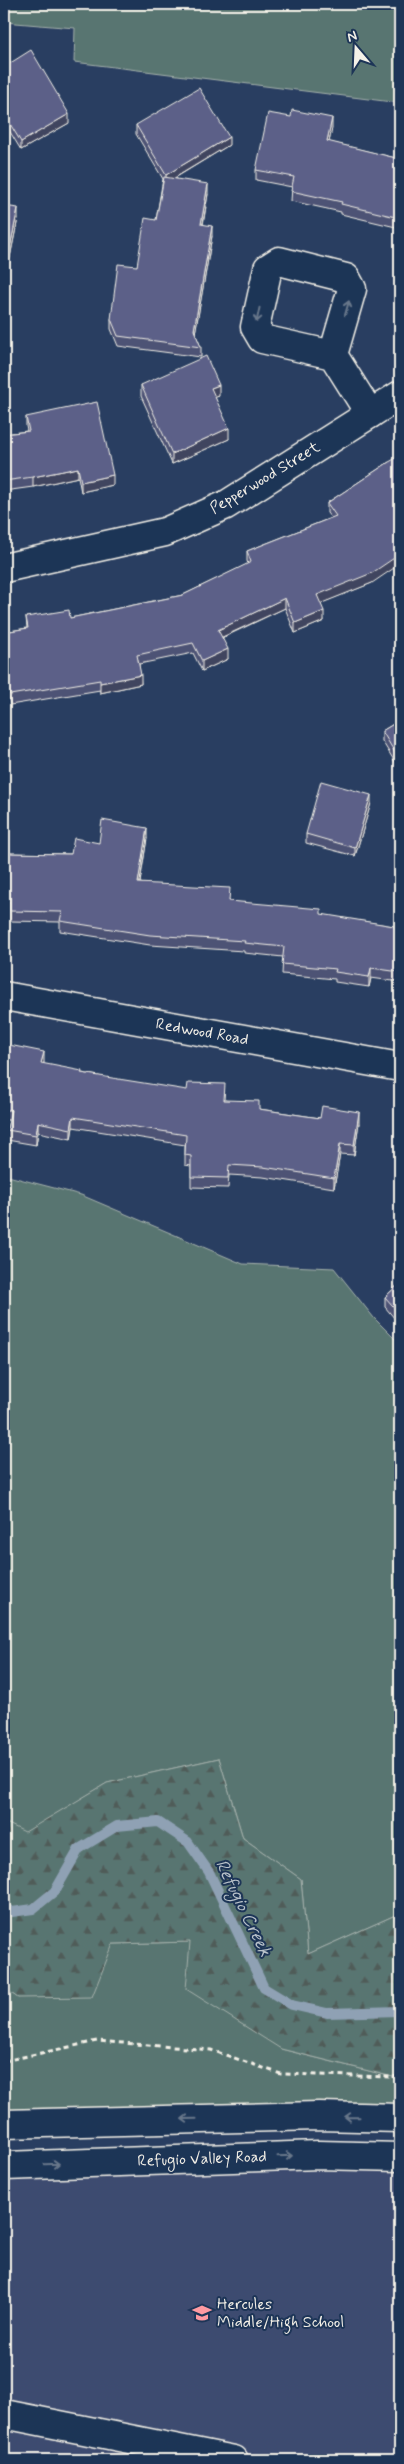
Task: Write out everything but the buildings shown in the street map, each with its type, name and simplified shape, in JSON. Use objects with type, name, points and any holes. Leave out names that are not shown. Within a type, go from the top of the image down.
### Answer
[{"type":"street","points":[[333,355],[370,414]]},
{"type":"street","name":"Pepperwood Street","points":[[4,568],[165,532],[226,505],[400,395]]},
{"type":"street","name":"Redwood Road","points":[[4,996],[400,1067]]},
{"type":"street","points":[[4,2124],[319,2116],[400,2118]]},
{"type":"street","name":"Refugio Valley Road","points":[[4,2166],[319,2155],[400,2157]]},
{"type":"street","points":[[4,2414],[234,2460]]},
{"type":"path","points":[[4,2062],[98,2041],[212,2050],[281,2074],[400,2076]]},
{"type":"shaded area","name":"Hercules Middle/High School","points":[[400,2157],[400,2460],[4,2460],[4,2166]]},
{"type":"green space","points":[[4,4],[400,4],[400,103],[74,62],[75,28],[4,22]]},
{"type":"green space","points":[[4,1175],[81,1195],[243,1264],[334,1268],[374,1318],[400,1344],[400,1913],[308,1954],[301,1879],[243,1838],[219,1758],[107,1783],[25,1833],[4,1822]]},
{"type":"green space","points":[[219,1758],[243,1838],[301,1879],[308,1954],[400,1913],[400,2075],[393,2077],[281,2049],[186,1989],[190,1942],[113,1944],[92,1997],[18,1998],[4,1988],[4,1822],[25,1832],[107,1783]]},
{"type":"green space","points":[[190,1942],[281,2049],[393,2077],[400,2075],[400,2118],[4,2124],[4,1988],[18,1998],[113,1944]]},
{"type":"waterway","name":"Refugio Creek","points":[[4,1907],[12,1912],[33,1909],[55,1891],[79,1849],[117,1826],[158,1822],[188,1842],[209,1872],[264,1988],[292,2005],[327,2013],[400,2011]]},
{"type":"place","name":"Hercules Middle/High School","points":[[202,2313]]}]
